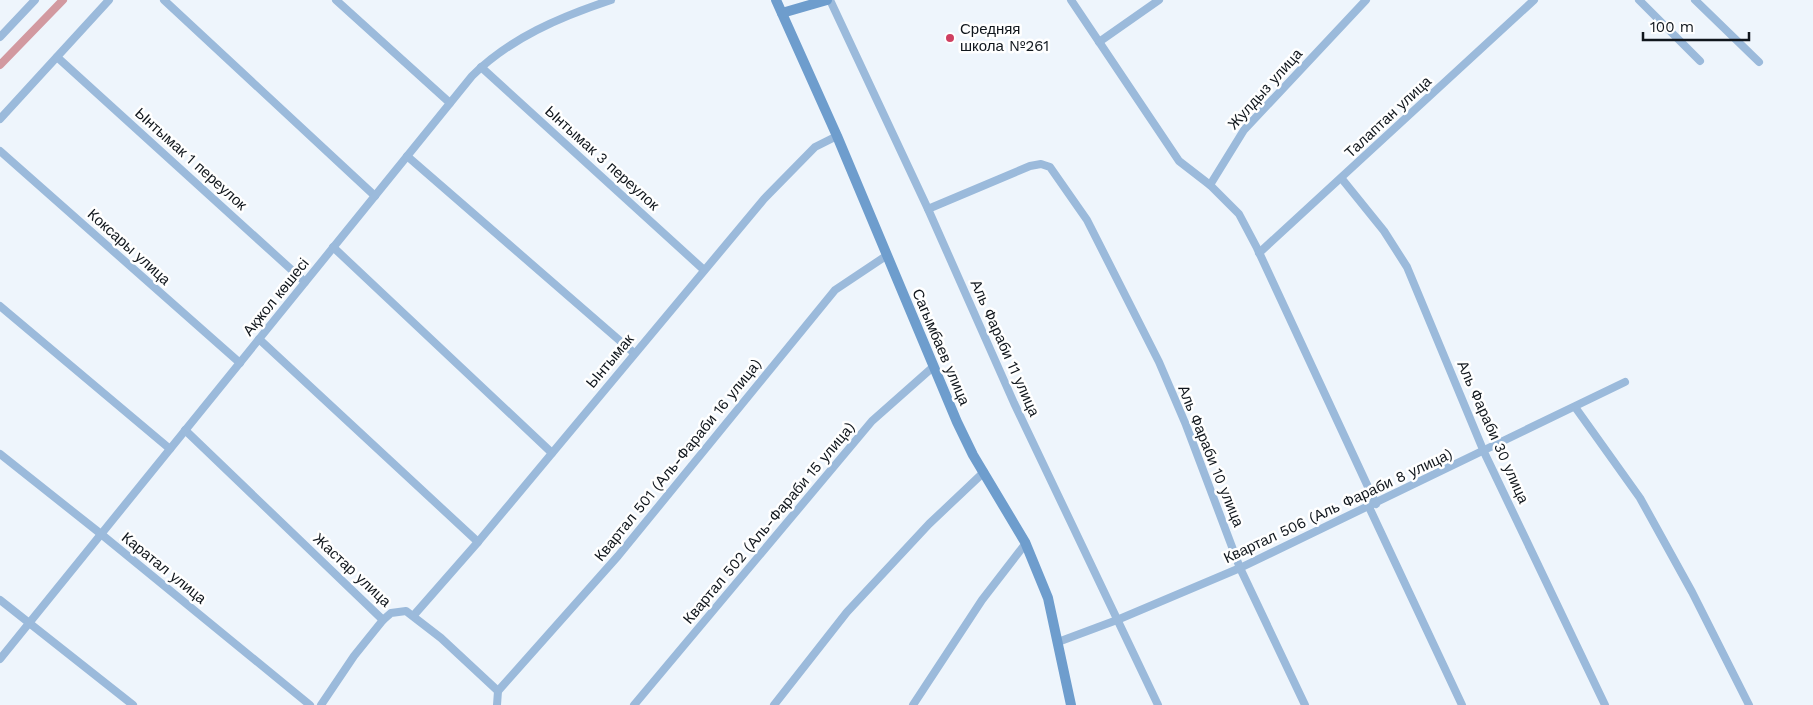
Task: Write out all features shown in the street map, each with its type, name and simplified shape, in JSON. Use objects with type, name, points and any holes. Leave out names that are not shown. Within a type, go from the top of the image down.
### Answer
[{"type":"street","points":[[0,37],[35,0]]},
{"type":"street","points":[[0,119],[109,0]]},
{"type":"street","points":[[164,0],[375,196]]},
{"type":"street","points":[[336,0],[450,103]]},
{"type":"street","name":"Ақжол көшесі","points":[[0,659],[481,67],[520,37],[611,0]]},
{"type":"street","name":"Сагымбаев улица","points":[[776,0],[837,136],[957,422],[1026,543],[1048,598],[1071,705]]},
{"type":"street","points":[[782,13],[828,0]]},
{"type":"street","name":"Аль Фараби 11 улица","points":[[828,0],[928,209],[1014,403],[1158,705]]},
{"type":"street","points":[[1072,0],[1098,42],[1179,161],[1210,185],[1239,214],[1260,253],[1462,705]]},
{"type":"street","points":[[1098,42],[1160,0]]},
{"type":"street","name":"Жулдыз улица","points":[[1210,185],[1244,130],[1366,0]]},
{"type":"street","name":"Талаптан улица","points":[[1260,253],[1534,0]]},
{"type":"street","points":[[1638,0],[1700,60]]},
{"type":"street","points":[[1694,0],[1759,62]]},
{"type":"street","name":"Ынтымак 1 переулок","points":[[57,57],[305,282]]},
{"type":"street","name":"Ынтымак 3 переулок","points":[[481,67],[704,270]]},
{"type":"street","name":"Ынтымак","points":[[414,614],[478,542],[704,270],[798,163],[815,147],[837,136]]},
{"type":"street","name":"Коксары улица","points":[[0,151],[240,363]]},
{"type":"street","points":[[407,156],[634,353]]},
{"type":"street","name":"Аль Фараби 10 улица","points":[[928,209],[1030,166],[1041,164],[1050,166],[1087,220],[1159,362],[1186,425],[1240,568],[1305,705]]},
{"type":"street","name":"Аль Фараби 30 улица","points":[[1342,179],[1384,231],[1407,267],[1484,452],[1605,705]]},
{"type":"street","points":[[334,247],[552,453]]},
{"type":"street","name":"Квартал 501 (Аль-Фараби 16 улица)","points":[[498,691],[618,556],[835,290],[886,256]]},
{"type":"street","points":[[0,306],[170,449]]},
{"type":"street","points":[[259,339],[478,542]]},
{"type":"street","name":"Квартал 502 (Аль-Фараби 15 улица)","points":[[634,705],[872,420],[933,367]]},
{"type":"street","name":"Квартал 506 (Аль Фараби 8 улица)","points":[[1058,642],[1117,620],[1240,568],[1484,452],[1624,382]]},
{"type":"street","points":[[1575,407],[1640,498],[1692,592],[1750,705]]},
{"type":"street","name":"Жастар улица","points":[[186,430],[383,620],[398,611],[414,614]]},
{"type":"street","name":"Каратал улица","points":[[0,454],[310,705]]},
{"type":"street","points":[[774,705],[846,612],[930,524],[984,472]]},
{"type":"street","points":[[913,705],[982,600],[1026,543]]},
{"type":"street","points":[[0,600],[133,705]]},
{"type":"street","points":[[414,614],[498,691],[497,705]]},
{"type":"street","points":[[321,705],[354,656],[383,620]]},
{"type":"waterway","points":[[0,65],[63,0]]},
{"type":"place","name":"Средняя школа №261","points":[[950,38]]}]
